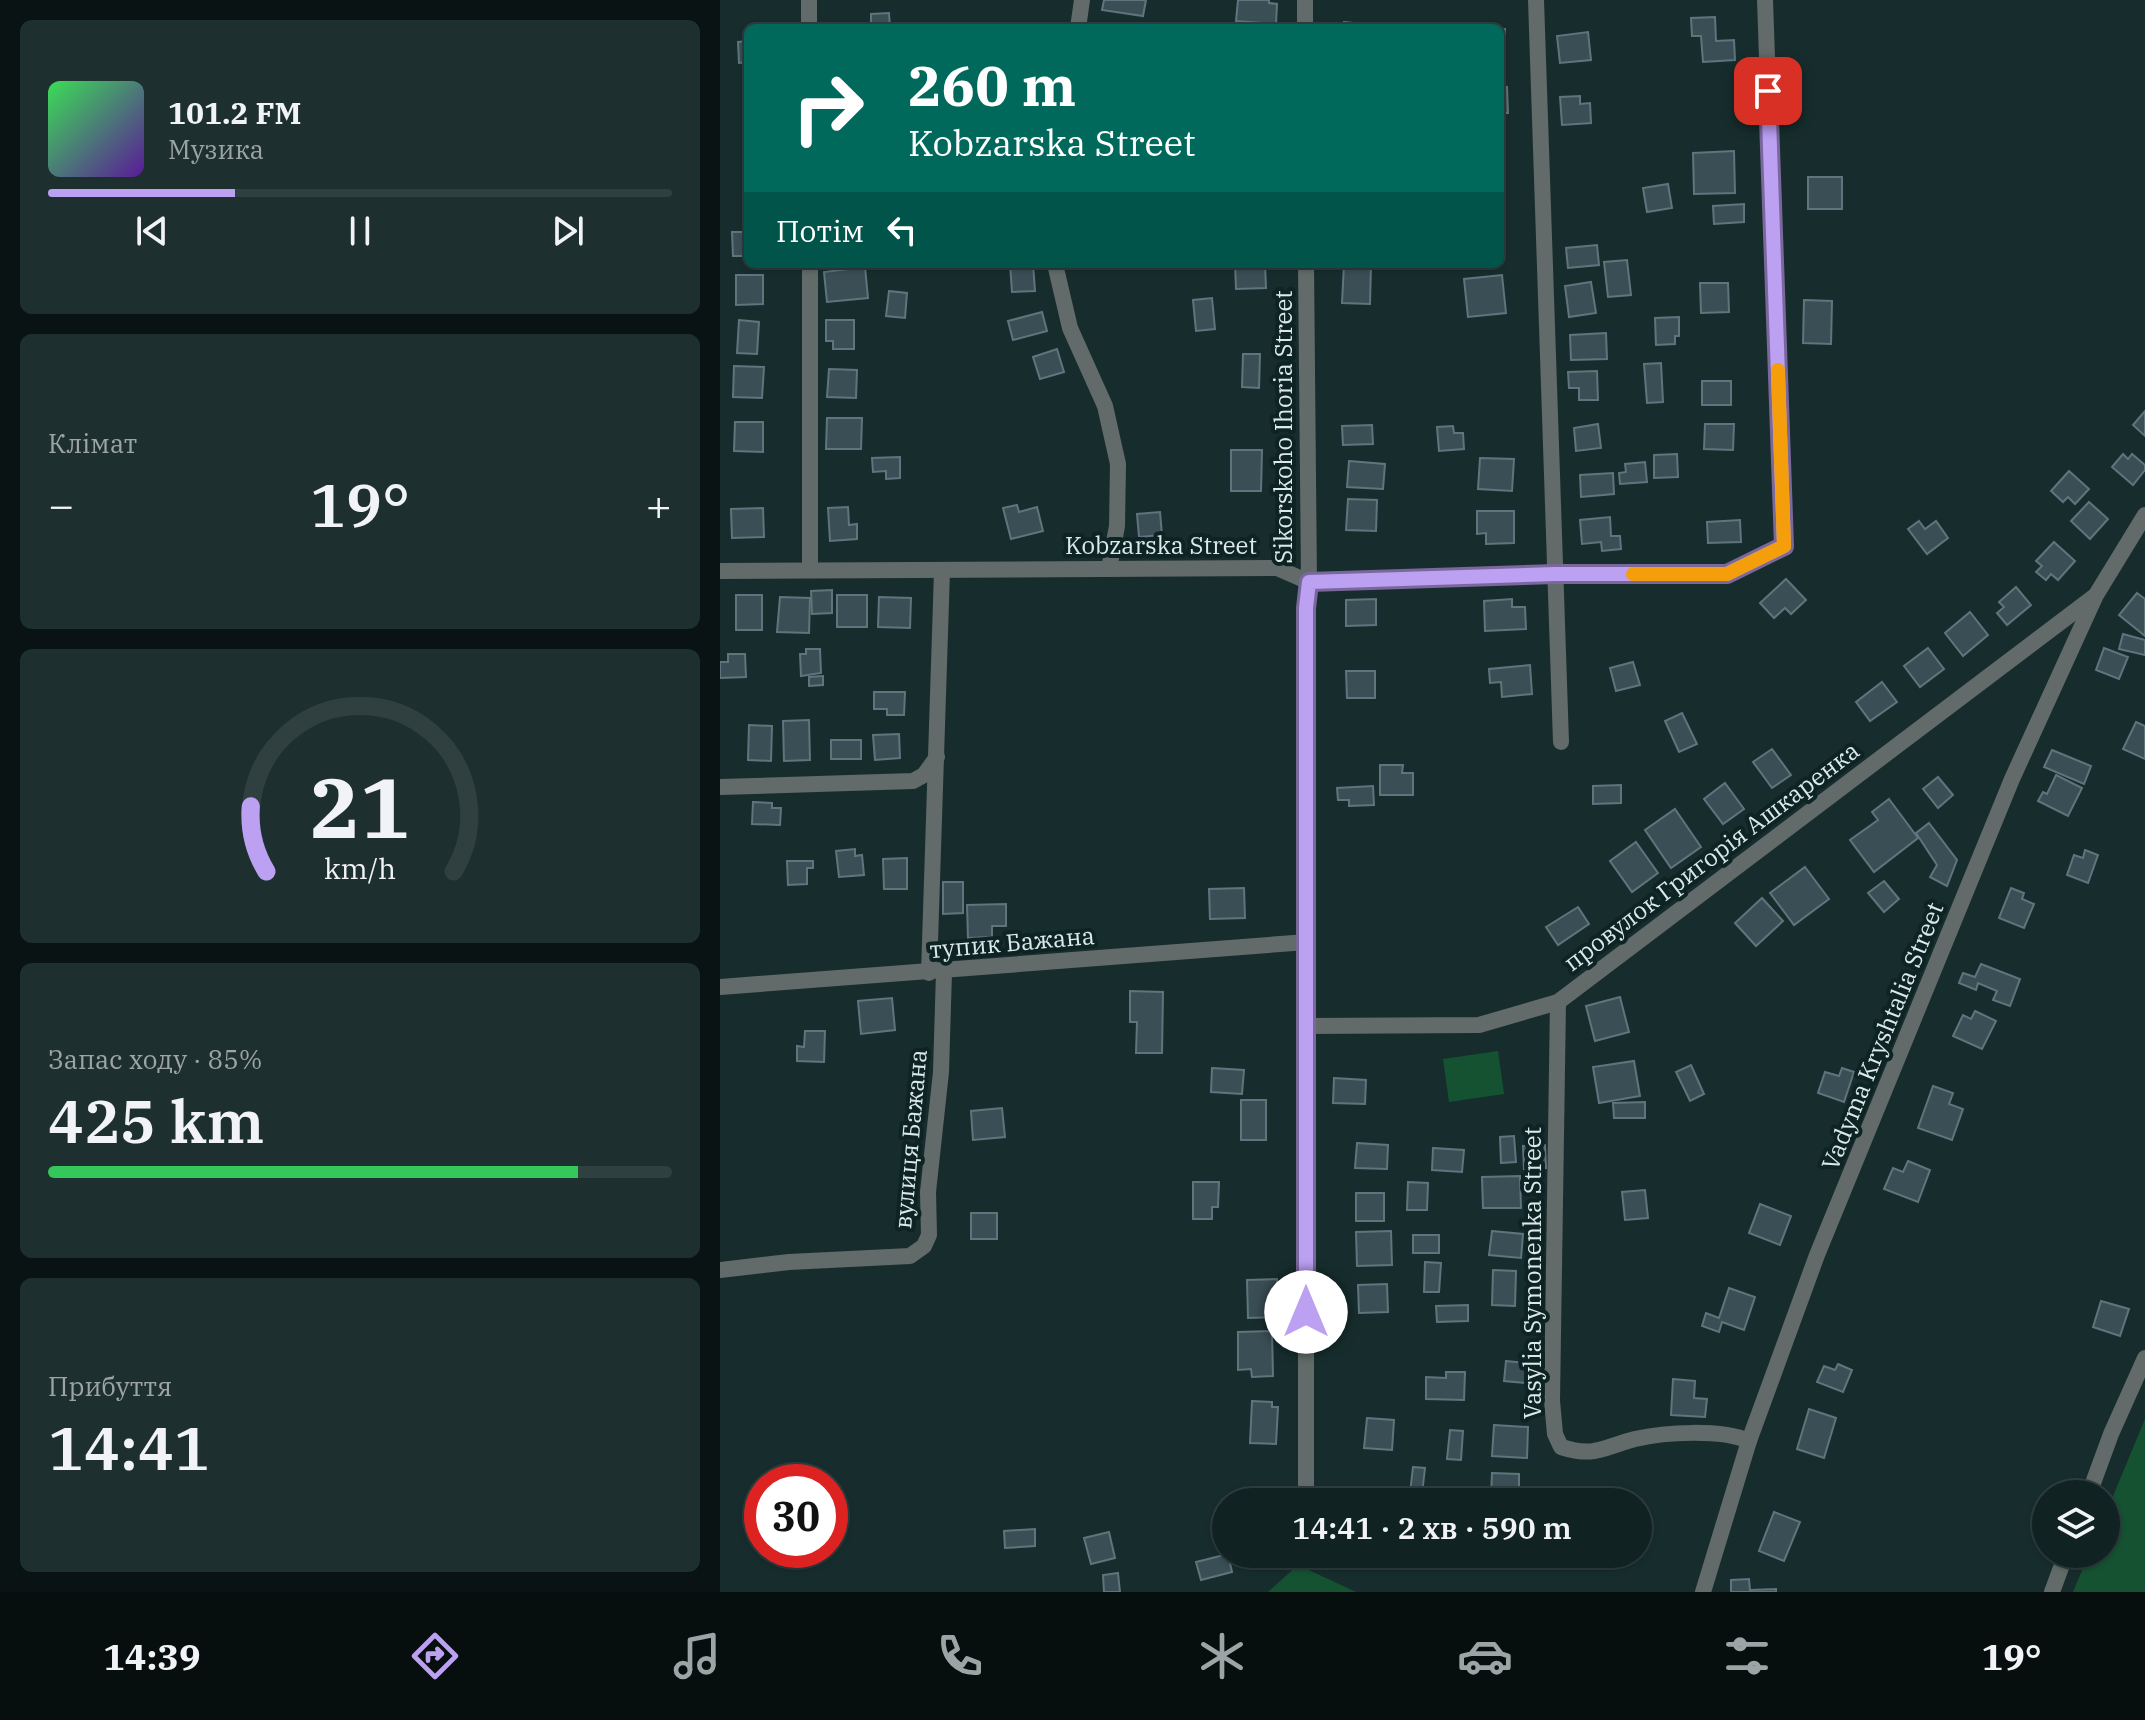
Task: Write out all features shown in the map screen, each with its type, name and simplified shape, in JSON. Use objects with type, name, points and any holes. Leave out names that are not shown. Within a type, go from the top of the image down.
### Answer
[{"type":"street","points":[[809,0],[809,24]]},
{"type":"street","points":[[1079,24],[1082,0]]},
{"type":"street","points":[[1305,0],[1305,24]]},
{"type":"street","points":[[1536,0],[1561,742]]},
{"type":"street","name":"Kobzarska Street","points":[[720,571],[1277,568],[1309,582],[1555,574],[1727,574],[1784,546],[1765,0]]},
{"type":"street","points":[[810,268],[810,570]]},
{"type":"street","points":[[1056,268],[1070,328],[1105,406],[1118,464],[1117,526],[1109,569]]},
{"type":"street","name":"Sikorskoho Ihoria Street","points":[[1306,268],[1309,582],[1306,608],[1306,1488]]},
{"type":"street","name":"Vadyma Kryshtalia Street","points":[[1703,1592],[1749,1441],[1817,1255],[2006,793],[2096,595],[2145,515]]},
{"type":"street","name":"вулиця Бажана","points":[[720,1270],[789,1262],[910,1256],[924,1246],[929,1235],[928,1192],[941,1072],[936,972],[942,571]]},
{"type":"street","name":"провулок Григорія Ашкаренка","points":[[1307,1026],[1479,1025],[1558,1002],[2096,595]]},
{"type":"street","points":[[720,787],[913,781],[924,775],[937,757]]},
{"type":"street","name":"тупик Бажана","points":[[720,987],[1307,942]]},
{"type":"street","name":"Vasylia Symonenka Street","points":[[1558,1002],[1552,1401],[1555,1434],[1561,1447],[1579,1453],[1599,1452],[1656,1435],[1736,1435],[1749,1441]]},
{"type":"street","points":[[2094,1480],[2145,1358]]},
{"type":"street","points":[[2052,1592],[2061,1568]]},
{"type":"green space","points":[[1498,1051],[1504,1094],[1449,1102],[1443,1059]]},
{"type":"green space","points":[[2145,1419],[2145,1592],[2073,1592],[2083,1568],[2120,1568],[2120,1480]]},
{"type":"green space","points":[[1295,1568],[1304,1568],[1356,1592],[1268,1592]]},
{"type":"building","points":[[1104,0],[1146,0],[1143,16],[1102,10]]},
{"type":"building","points":[[1238,0],[1269,0],[1269,3],[1277,4],[1276,24],[1236,21]]},
{"type":"building","points":[[889,13],[890,24],[871,24],[871,14]]},
{"type":"building","points":[[1715,17],[1716,41],[1734,40],[1735,60],[1703,62],[1701,36],[1692,36],[1691,18]]},
{"type":"building","points":[[1588,32],[1591,60],[1560,63],[1557,36]]},
{"type":"building","points":[[744,41],[744,62],[739,63],[738,42]]},
{"type":"building","points":[[1504,87],[1507,87],[1508,113],[1504,113]]},
{"type":"building","points":[[1580,96],[1580,104],[1590,103],[1591,123],[1562,125],[1560,97]]},
{"type":"building","points":[[1734,151],[1735,193],[1694,194],[1693,153]]},
{"type":"building","points":[[1808,177],[1842,177],[1842,209],[1808,209]]},
{"type":"building","points":[[1668,184],[1672,208],[1647,212],[1643,188]]},
{"type":"building","points":[[1744,204],[1744,222],[1714,224],[1713,206]]},
{"type":"building","points":[[732,232],[744,232],[744,256],[733,256]]},
{"type":"building","points":[[1597,245],[1599,265],[1568,268],[1566,248]]},
{"type":"building","points":[[1627,260],[1631,295],[1608,297],[1604,262]]},
{"type":"building","points":[[865,268],[868,298],[827,302],[824,272]]},
{"type":"building","points":[[1010,268],[1033,268],[1035,291],[1012,292]]},
{"type":"building","points":[[1235,268],[1265,268],[1266,288],[1236,289]]},
{"type":"building","points":[[1344,268],[1371,268],[1370,304],[1342,303]]},
{"type":"building","points":[[736,275],[763,275],[763,304],[736,305]]},
{"type":"building","points":[[1502,275],[1506,313],[1468,317],[1464,279]]},
{"type":"building","points":[[1591,282],[1596,313],[1569,317],[1565,286]]},
{"type":"building","points":[[1700,283],[1728,283],[1729,312],[1701,313]]},
{"type":"building","points":[[889,291],[907,293],[905,318],[886,316]]},
{"type":"building","points":[[1212,298],[1215,329],[1196,331],[1193,300]]},
{"type":"building","points":[[1804,300],[1832,301],[1831,344],[1803,343]]},
{"type":"building","points":[[1042,312],[1047,331],[1013,340],[1008,321]]},
{"type":"building","points":[[1679,317],[1679,336],[1675,336],[1675,344],[1656,345],[1655,318]]},
{"type":"building","points":[[739,320],[759,322],[757,354],[737,353]]},
{"type":"building","points":[[826,320],[854,320],[854,349],[833,349],[833,341],[826,341]]},
{"type":"building","points":[[1606,333],[1607,359],[1571,360],[1570,335]]},
{"type":"building","points":[[1057,349],[1064,372],[1040,379],[1033,357]]},
{"type":"building","points":[[1243,354],[1260,354],[1259,388],[1242,387]]},
{"type":"building","points":[[1661,363],[1663,402],[1647,403],[1644,364]]},
{"type":"building","points":[[734,366],[764,367],[762,398],[733,397]]},
{"type":"building","points":[[829,369],[857,370],[856,398],[827,397]]},
{"type":"building","points":[[1597,371],[1598,400],[1579,400],[1579,388],[1569,388],[1568,372]]},
{"type":"building","points":[[1702,381],[1731,381],[1731,405],[1702,405]]},
{"type":"building","points":[[2145,411],[2145,436],[2133,425]]},
{"type":"building","points":[[827,418],[862,418],[861,449],[826,449]]},
{"type":"building","points":[[735,422],[763,422],[763,452],[734,451]]},
{"type":"building","points":[[1598,424],[1601,448],[1576,451],[1574,428]]},
{"type":"building","points":[[1705,424],[1734,424],[1733,450],[1704,449]]},
{"type":"building","points":[[1372,425],[1373,444],[1343,445],[1342,426]]},
{"type":"building","points":[[1453,426],[1454,433],[1463,433],[1464,449],[1439,451],[1437,427]]},
{"type":"building","points":[[1231,450],[1262,450],[1261,491],[1231,491]]},
{"type":"building","points":[[1677,454],[1678,477],[1654,478],[1654,455]]},
{"type":"building","points":[[2123,454],[2128,459],[2132,454],[2145,465],[2145,470],[2133,485],[2112,467]]},
{"type":"building","points":[[900,457],[900,478],[886,479],[886,471],[873,472],[872,458]]},
{"type":"building","points":[[1480,458],[1514,459],[1512,491],[1478,489]]},
{"type":"building","points":[[1349,461],[1385,464],[1383,489],[1347,487]]},
{"type":"building","points":[[1645,462],[1647,482],[1620,484],[1619,473],[1626,472],[1625,464]]},
{"type":"building","points":[[2069,471],[2089,489],[2075,504],[2068,497],[2063,502],[2051,491]]},
{"type":"building","points":[[1613,473],[1614,494],[1581,497],[1580,475]]},
{"type":"building","points":[[1348,499],[1377,500],[1376,531],[1346,530]]},
{"type":"building","points":[[2089,502],[2108,519],[2090,539],[2071,521]]},
{"type":"building","points":[[1017,505],[1019,512],[1037,507],[1043,531],[1011,539],[1003,508]]},
{"type":"building","points":[[848,507],[849,525],[857,524],[857,539],[830,541],[828,508]]},
{"type":"building","points":[[763,508],[764,537],[732,538],[731,509]]},
{"type":"building","points":[[1477,511],[1514,511],[1514,543],[1486,544],[1486,533],[1477,534]]},
{"type":"building","points":[[1160,512],[1162,535],[1139,537],[1137,514]]},
{"type":"building","points":[[1610,517],[1611,536],[1620,536],[1621,549],[1602,551],[1601,542],[1582,544],[1580,520]]},
{"type":"building","points":[[1740,520],[1741,542],[1708,543],[1707,522]]},
{"type":"building","points":[[1919,521],[1925,529],[1936,521],[1948,538],[1927,554],[1908,529]]},
{"type":"building","points":[[2054,542],[2075,561],[2058,580],[2051,574],[2046,580],[2036,572],[2042,566],[2036,561]]},
{"type":"building","points":[[1786,579],[1806,600],[1791,614],[1785,608],[1774,618],[1760,603]]},
{"type":"building","points":[[2016,587],[2031,605],[2007,625],[1997,613],[2004,607],[1999,602]]},
{"type":"building","points":[[832,590],[832,613],[812,614],[811,591]]},
{"type":"building","points":[[2137,593],[2145,599],[2145,636],[2119,615]]},
{"type":"building","points":[[736,595],[762,595],[762,630],[736,630]]},
{"type":"building","points":[[837,595],[867,595],[867,627],[837,627]]},
{"type":"building","points":[[780,597],[810,598],[809,633],[777,632]]},
{"type":"building","points":[[879,597],[911,598],[910,628],[878,627]]},
{"type":"building","points":[[1376,599],[1376,625],[1346,626],[1346,600]]},
{"type":"building","points":[[1512,599],[1512,607],[1525,607],[1526,629],[1485,631],[1484,601]]},
{"type":"building","points":[[1970,612],[1988,635],[1963,656],[1945,633]]},
{"type":"building","points":[[2123,634],[2145,640],[2145,655],[2119,649]]},
{"type":"building","points":[[1928,648],[1944,669],[1920,687],[1904,666]]},
{"type":"building","points":[[2104,648],[2128,657],[2119,679],[2096,670]]},
{"type":"building","points":[[806,649],[820,649],[821,673],[801,676],[800,654],[806,654]]},
{"type":"building","points":[[728,654],[745,654],[746,677],[720,678],[720,662],[728,662]]},
{"type":"building","points":[[1633,662],[1640,685],[1616,691],[1610,668]]},
{"type":"building","points":[[1530,665],[1532,694],[1502,697],[1501,682],[1490,683],[1489,669]]},
{"type":"building","points":[[1346,671],[1375,671],[1375,698],[1347,698]]},
{"type":"building","points":[[823,676],[823,685],[809,686],[809,677]]},
{"type":"building","points":[[1882,682],[1897,702],[1870,721],[1856,702]]},
{"type":"building","points":[[874,692],[905,692],[904,715],[887,715],[887,709],[874,709]]},
{"type":"building","points":[[1682,713],[1697,744],[1679,752],[1665,721]]},
{"type":"building","points":[[809,720],[810,760],[784,761],[783,721]]},
{"type":"building","points":[[2136,722],[2145,726],[2145,759],[2123,749]]},
{"type":"building","points":[[749,725],[772,726],[771,761],[748,760]]},
{"type":"building","points":[[899,734],[900,758],[875,760],[873,735]]},
{"type":"building","points":[[831,740],[861,740],[861,759],[831,759]]},
{"type":"building","points":[[1772,749],[1791,775],[1772,788],[1753,762]]},
{"type":"building","points":[[2052,750],[2091,766],[2084,784],[2044,767]]},
{"type":"building","points":[[1380,765],[1403,765],[1402,773],[1413,773],[1413,795],[1380,795]]},
{"type":"building","points":[[2056,775],[2082,788],[2068,816],[2038,801],[2043,792],[2047,794]]},
{"type":"building","points":[[1938,777],[1953,795],[1938,808],[1923,789]]},
{"type":"building","points":[[1725,783],[1744,809],[1723,824],[1704,799]]},
{"type":"building","points":[[1621,785],[1621,803],[1593,804],[1593,786]]},
{"type":"building","points":[[1373,786],[1374,805],[1349,806],[1349,800],[1338,800],[1337,788]]},
{"type":"building","points":[[1889,799],[1918,838],[1874,872],[1850,840],[1878,820],[1872,812]]},
{"type":"building","points":[[753,802],[772,803],[772,808],[781,808],[780,825],[752,824]]},
{"type":"building","points":[[1675,809],[1701,847],[1671,868],[1645,830]]},
{"type":"building","points":[[1929,823],[1957,860],[1947,886],[1930,877],[1937,865],[1916,833]]},
{"type":"building","points":[[1636,842],[1658,873],[1632,892],[1610,861]]},
{"type":"building","points":[[855,849],[855,856],[862,855],[864,875],[839,877],[836,851]]},
{"type":"building","points":[[2085,850],[2098,855],[2088,883],[2067,875],[2074,855],[2083,858]]},
{"type":"building","points":[[907,858],[907,889],[884,889],[883,859]]},
{"type":"building","points":[[787,861],[813,861],[813,868],[807,868],[807,884],[788,885]]},
{"type":"building","points":[[1805,867],[1829,899],[1794,925],[1770,893]]},
{"type":"building","points":[[1884,881],[1899,899],[1884,912],[1868,893]]},
{"type":"building","points":[[943,882],[963,882],[963,913],[943,914]]},
{"type":"building","points":[[1244,888],[1245,918],[1210,919],[1209,889]]},
{"type":"building","points":[[2011,888],[2024,893],[2022,899],[2034,904],[2024,928],[1999,918]]},
{"type":"building","points":[[1762,898],[1783,921],[1756,946],[1735,923]]},
{"type":"building","points":[[1006,904],[1006,926],[992,926],[992,937],[968,938],[967,905]]},
{"type":"building","points":[[1578,907],[1589,924],[1558,945],[1546,927]]},
{"type":"building","points":[[1981,964],[2020,979],[2010,1006],[1993,1000],[1997,991],[1978,983],[1976,990],[1959,983],[1963,973],[1975,977]]},
{"type":"building","points":[[1130,991],[1163,992],[1162,1053],[1136,1053],[1137,1022],[1130,1022]]},
{"type":"building","points":[[1620,997],[1629,1032],[1595,1041],[1586,1006]]},
{"type":"building","points":[[892,998],[895,1030],[861,1034],[858,1001]]},
{"type":"building","points":[[1975,1011],[1996,1021],[1982,1049],[1953,1036],[1963,1015],[1971,1019]]},
{"type":"building","points":[[805,1031],[825,1031],[824,1062],[797,1061],[797,1046],[804,1047]]},
{"type":"building","points":[[1634,1061],[1640,1096],[1599,1103],[1593,1067]]},
{"type":"building","points":[[1691,1065],[1704,1094],[1690,1101],[1676,1072]]},
{"type":"building","points":[[1212,1068],[1244,1070],[1242,1094],[1211,1092]]},
{"type":"building","points":[[1842,1068],[1854,1072],[1844,1102],[1818,1093],[1825,1072],[1839,1076]]},
{"type":"building","points":[[1334,1078],[1366,1080],[1365,1104],[1333,1103]]},
{"type":"building","points":[[1933,1086],[1953,1093],[1949,1104],[1963,1109],[1952,1140],[1918,1128]]},
{"type":"building","points":[[1241,1100],[1266,1100],[1266,1140],[1241,1140]]},
{"type":"building","points":[[1645,1102],[1645,1118],[1614,1118],[1613,1103]]},
{"type":"building","points":[[1002,1108],[1005,1137],[973,1140],[971,1111]]},
{"type":"building","points":[[1514,1136],[1516,1162],[1501,1163],[1500,1137]]},
{"type":"building","points":[[1357,1143],[1388,1145],[1387,1169],[1355,1168]]},
{"type":"building","points":[[1545,1145],[1546,1168],[1524,1169],[1523,1146]]},
{"type":"building","points":[[1433,1148],[1464,1150],[1462,1172],[1432,1170]]},
{"type":"building","points":[[1908,1161],[1930,1170],[1918,1202],[1884,1189],[1893,1168],[1903,1172]]},
{"type":"building","points":[[1520,1176],[1521,1208],[1483,1208],[1482,1177]]},
{"type":"building","points":[[1193,1182],[1219,1182],[1218,1207],[1212,1207],[1212,1219],[1193,1219]]},
{"type":"building","points":[[1408,1182],[1428,1183],[1427,1210],[1407,1210]]},
{"type":"building","points":[[1645,1190],[1648,1218],[1625,1220],[1622,1192]]},
{"type":"building","points":[[1356,1193],[1384,1193],[1384,1221],[1356,1221]]},
{"type":"building","points":[[1760,1204],[1791,1216],[1780,1245],[1749,1233]]},
{"type":"building","points":[[971,1213],[997,1213],[997,1239],[971,1239]]},
{"type":"building","points":[[1391,1231],[1392,1265],[1357,1266],[1356,1232]]},
{"type":"building","points":[[1492,1231],[1523,1234],[1521,1258],[1489,1255]]},
{"type":"building","points":[[1413,1235],[1439,1235],[1439,1253],[1413,1253]]},
{"type":"building","points":[[1425,1262],[1441,1263],[1439,1292],[1424,1292]]},
{"type":"building","points":[[1493,1270],[1516,1271],[1515,1306],[1492,1305]]},
{"type":"building","points":[[1277,1279],[1278,1317],[1248,1318],[1247,1280]]},
{"type":"building","points":[[1387,1284],[1388,1312],[1359,1313],[1358,1285]]},
{"type":"building","points":[[1729,1288],[1755,1297],[1744,1330],[1722,1322],[1719,1332],[1702,1326],[1706,1313],[1719,1318]]},
{"type":"building","points":[[2101,1301],[2129,1309],[2120,1336],[2093,1327]]},
{"type":"building","points":[[1468,1305],[1468,1321],[1437,1322],[1436,1306]]},
{"type":"building","points":[[1272,1331],[1273,1376],[1252,1377],[1251,1369],[1238,1370],[1238,1332]]},
{"type":"building","points":[[1506,1361],[1527,1363],[1525,1383],[1504,1381]]},
{"type":"building","points":[[1838,1364],[1852,1370],[1843,1392],[1817,1382],[1824,1366],[1835,1370]]},
{"type":"building","points":[[1446,1372],[1465,1372],[1464,1400],[1426,1399],[1426,1377],[1446,1378]]},
{"type":"building","points":[[1673,1379],[1695,1381],[1694,1398],[1707,1399],[1705,1417],[1671,1415]]},
{"type":"building","points":[[1252,1401],[1272,1402],[1272,1407],[1278,1407],[1276,1444],[1250,1443]]},
{"type":"building","points":[[1809,1409],[1836,1418],[1824,1458],[1797,1449]]},
{"type":"building","points":[[1367,1418],[1394,1420],[1392,1450],[1364,1448]]},
{"type":"building","points":[[1494,1425],[1528,1427],[1527,1458],[1492,1456]]},
{"type":"building","points":[[1450,1430],[1463,1431],[1461,1460],[1447,1459]]},
{"type":"building","points":[[1413,1467],[1425,1468],[1423,1488],[1411,1488]]},
{"type":"building","points":[[1492,1473],[1519,1474],[1519,1488],[1491,1488]]},
{"type":"building","points":[[1774,1512],[1800,1522],[1784,1561],[1759,1551]]},
{"type":"building","points":[[1035,1529],[1035,1546],[1005,1548],[1004,1531]]},
{"type":"building","points":[[1109,1532],[1115,1558],[1091,1564],[1084,1538]]},
{"type":"building","points":[[1212,1558],[1212,1568],[1231,1568],[1232,1572],[1201,1580],[1196,1562]]},
{"type":"building","points":[[1118,1573],[1120,1592],[1104,1592],[1103,1575]]},
{"type":"building","points":[[1749,1579],[1750,1590],[1776,1589],[1776,1592],[1731,1592],[1731,1580]]},
{"type":"slow traffic","points":[[1633,574],[1727,574],[1784,546],[1778,370]]},
{"type":"route","points":[[1306,1312],[1306,608],[1309,582],[1555,574],[1727,574],[1784,546],[1768,91]]}]
